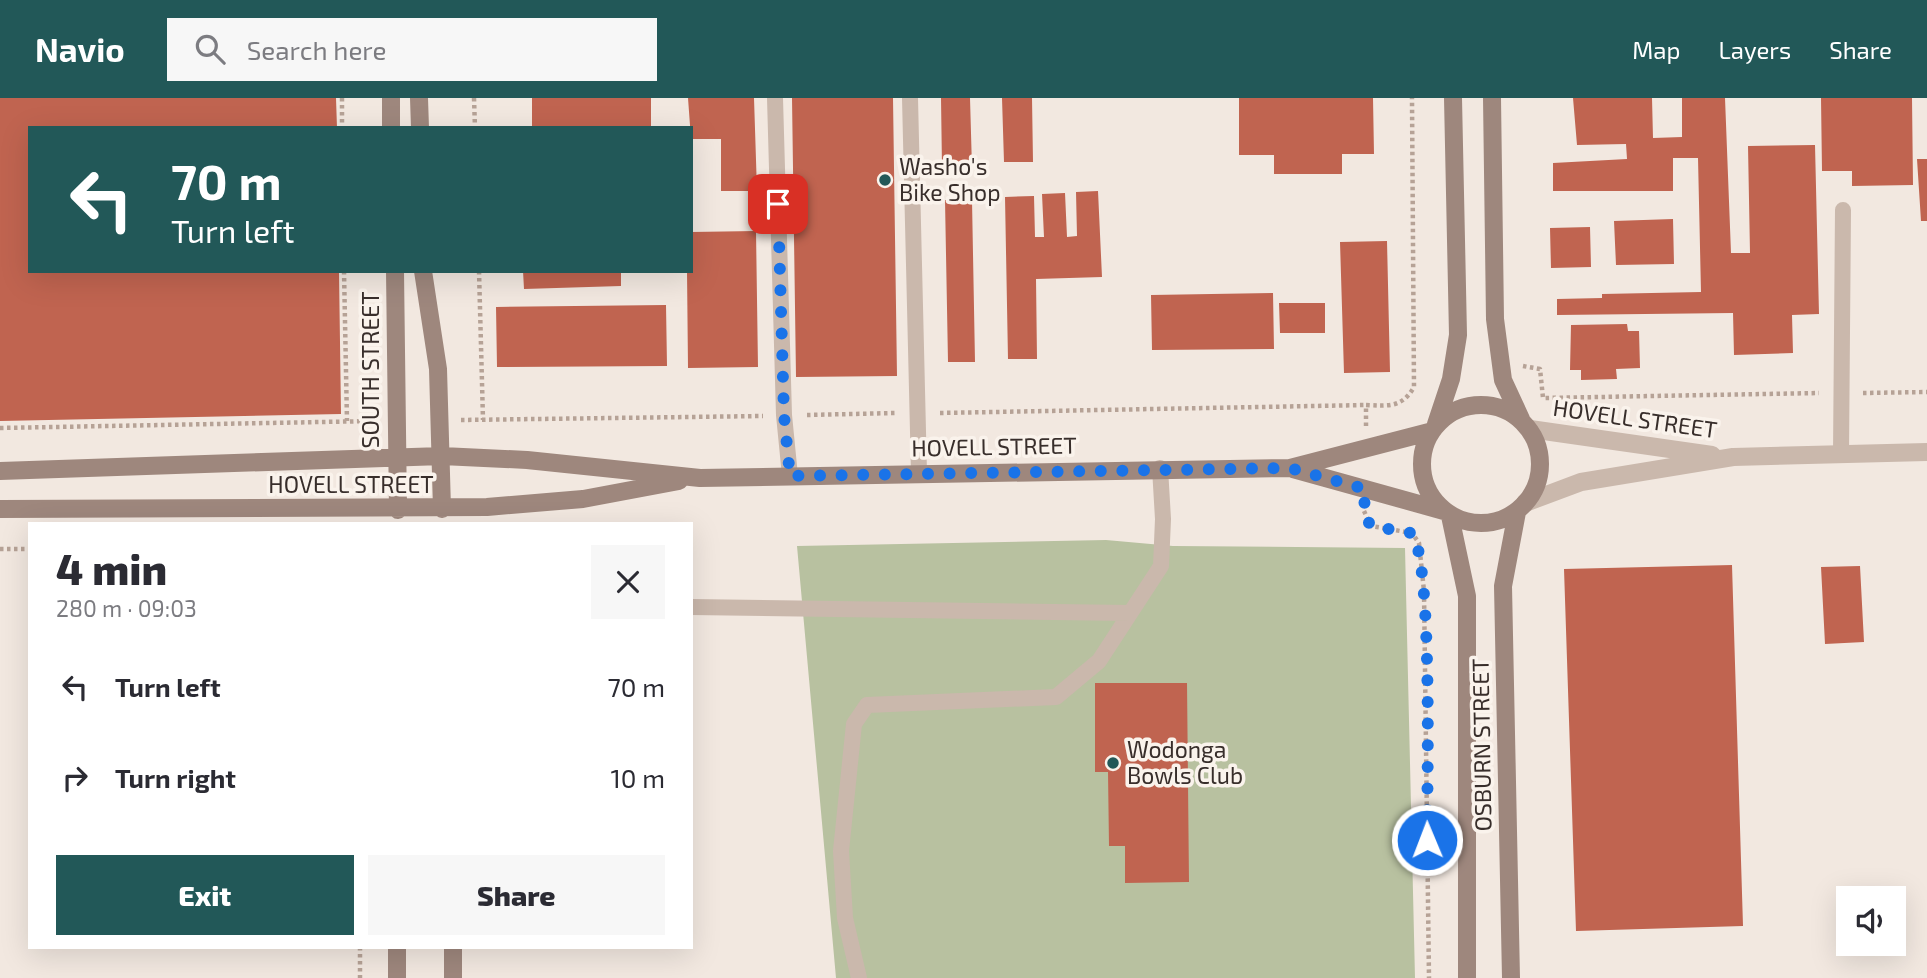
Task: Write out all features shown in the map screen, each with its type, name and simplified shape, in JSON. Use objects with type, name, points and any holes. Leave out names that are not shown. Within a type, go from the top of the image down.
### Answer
[{"type":"street","points":[[391,98],[391,126]]},
{"type":"street","points":[[419,98],[420,126]]},
{"type":"street","points":[[1453,98],[1458,335],[1451,379],[1422,452],[1423,475],[1430,493],[1447,513],[1471,524],[1489,524],[1521,508],[1535,491],[1540,474],[1539,453],[1506,391],[1501,366],[1495,319],[1492,98]]},
{"type":"street","name":"SOUTH STREET","points":[[395,273],[398,510]]},
{"type":"street","points":[[423,273],[438,369],[442,509]]},
{"type":"street","points":[[1433,428],[1454,412],[1479,406],[1506,410],[1525,424]]},
{"type":"street","name":"HOVELL STREET","points":[[1525,424],[1733,457]]},
{"type":"street","name":"HOVELL STREET","points":[[0,471],[442,456],[527,460],[699,478],[1160,468],[1290,468],[1367,449],[1433,428]]},
{"type":"street","name":"HOVELL STREET","points":[[1521,508],[1581,482],[1733,457],[1927,452]]},
{"type":"street","name":"HOVELL STREET","points":[[1290,468],[1447,513]]},
{"type":"street","name":"HOVELL STREET","points":[[0,509],[442,509],[552,503],[699,478]]},
{"type":"street","name":"OSBURN STREET","points":[[1511,978],[1503,608],[1506,569],[1521,508]]},
{"type":"street","name":"OSBURN STREET","points":[[1447,513],[1467,596],[1467,978]]},
{"type":"street","points":[[397,949],[397,978]]},
{"type":"street","points":[[453,949],[453,978]]},
{"type":"lane","points":[[775,98],[784,415],[790,476]]},
{"type":"lane","points":[[911,98],[919,473]]},
{"type":"lane","points":[[1841,454],[1843,210]]},
{"type":"lane","points":[[859,978],[845,918],[841,851],[854,724],[867,705],[1056,697],[1100,661],[1161,566],[1163,519],[1160,468]]},
{"type":"lane","points":[[693,607],[1130,613]]},
{"type":"path","points":[[342,98],[342,126]]},
{"type":"path","points":[[474,98],[475,126]]},
{"type":"path","points":[[440,419],[483,421],[1393,406],[1407,400],[1414,387],[1412,98]]},
{"type":"path","points":[[344,273],[346,421]]},
{"type":"path","points":[[479,273],[483,421]]},
{"type":"path","points":[[1501,366],[1532,366],[1541,369],[1543,398],[1927,391]]},
{"type":"path","points":[[1366,405],[1367,449]]},
{"type":"path","points":[[0,428],[396,420]]},
{"type":"path","points":[[1365,489],[1364,515],[1368,523],[1376,527],[1408,530],[1416,538],[1420,548],[1424,591],[1429,978]]},
{"type":"path","points":[[0,549],[28,549]]},
{"type":"path","points":[[360,949],[360,978]]},
{"type":"green space","name":"Wodonga Bowls Club","points":[[1106,540],[1173,546],[1405,548],[1415,978],[836,978],[797,546]]},
{"type":"building","points":[[0,98],[336,98],[337,126],[28,126],[28,273],[339,273],[341,414],[0,421]]},
{"type":"building","points":[[532,98],[651,98],[651,126],[532,126]]},
{"type":"building","points":[[688,98],[754,98],[757,191],[721,191],[721,139],[693,139],[693,126],[690,126]]},
{"type":"building","points":[[792,98],[893,98],[897,376],[796,377]]},
{"type":"building","points":[[941,98],[970,98],[972,168],[942,168]]},
{"type":"building","points":[[1002,98],[1032,98],[1033,162],[1004,162]]},
{"type":"building","points":[[1239,98],[1373,98],[1374,154],[1342,154],[1342,174],[1274,174],[1274,155],[1239,155]]},
{"type":"building","points":[[1573,98],[1652,98],[1653,138],[1682,137],[1682,98],[1725,98],[1731,253],[1750,253],[1748,146],[1815,145],[1819,314],[1792,315],[1793,353],[1734,355],[1733,313],[1557,315],[1557,299],[1602,298],[1602,294],[1701,292],[1698,158],[1673,158],[1673,191],[1553,191],[1553,163],[1627,159],[1626,144],[1577,145]]},
{"type":"building","points":[[1821,98],[1912,98],[1913,185],[1852,186],[1852,171],[1822,171]]},
{"type":"building","points":[[1917,159],[1927,159],[1927,221],[1921,221]]},
{"type":"building","points":[[1098,191],[1102,277],[1036,279],[1037,359],[1008,359],[1005,197],[1034,196],[1035,237],[1044,237],[1042,194],[1065,193],[1067,237],[1077,236],[1076,192]]},
{"type":"building","points":[[945,200],[972,200],[975,362],[948,362]]},
{"type":"building","points":[[1673,219],[1674,264],[1616,265],[1614,221]]},
{"type":"building","points":[[1590,227],[1591,267],[1551,268],[1550,228]]},
{"type":"building","points":[[756,231],[758,367],[688,368],[687,273],[693,273],[693,232]]},
{"type":"building","points":[[1387,241],[1390,372],[1344,373],[1340,242]]},
{"type":"building","points":[[523,273],[621,273],[621,286],[524,289]]},
{"type":"building","points":[[1273,293],[1274,349],[1152,350],[1151,295]]},
{"type":"building","points":[[1279,303],[1325,303],[1325,333],[1280,333]]},
{"type":"building","points":[[666,305],[667,366],[497,367],[496,307]]},
{"type":"building","points":[[1627,324],[1628,331],[1639,331],[1640,368],[1616,369],[1617,379],[1581,380],[1581,370],[1570,370],[1571,325]]},
{"type":"building","points":[[1732,565],[1743,926],[1576,931],[1564,569]]},
{"type":"building","points":[[1860,566],[1864,642],[1825,644],[1821,567]]},
{"type":"building","points":[[1095,683],[1187,683],[1189,882],[1125,883],[1125,846],[1109,846],[1108,772],[1095,772]]},
{"type":"place","name":"Washo's Bike Shop","points":[[885,180]]},
{"type":"place","name":"Wodonga Bowls Club","points":[[1113,763]]},
{"type":"route","points":[[778,204],[784,415],[790,476],[1290,468],[1365,489],[1364,515],[1371,526],[1408,530],[1412,533],[1419,542],[1424,591],[1427,840]]}]
